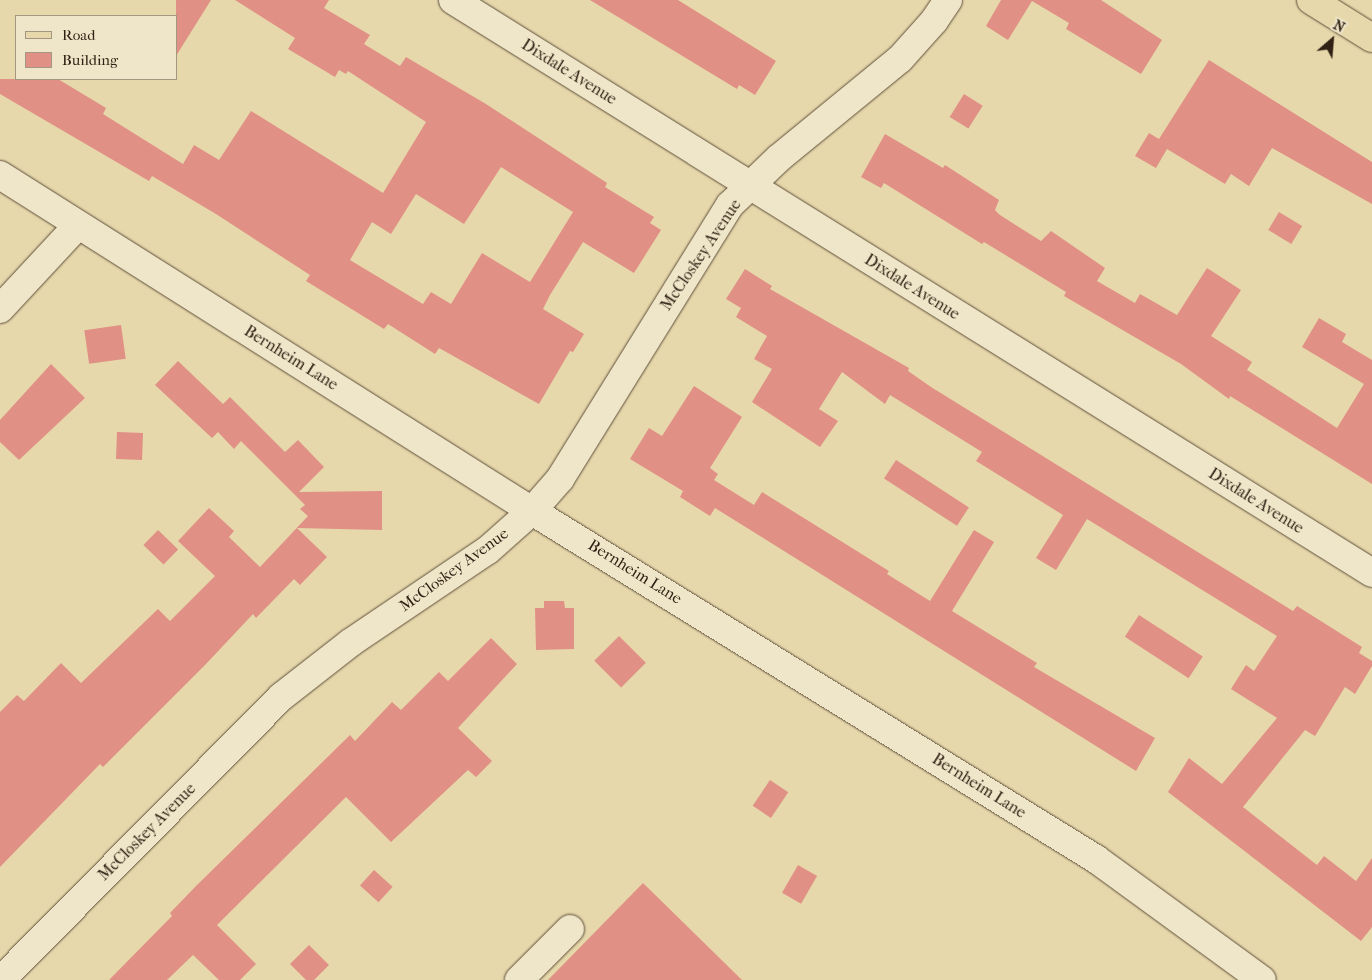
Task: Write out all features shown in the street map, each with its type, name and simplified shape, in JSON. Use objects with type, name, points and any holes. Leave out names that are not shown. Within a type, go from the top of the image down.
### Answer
[{"type":"main road","points":[[1311,0],[1372,38]]},
{"type":"street","name":"Dixdale Avenue","points":[[453,0],[1372,573]]},
{"type":"street","name":"McCloskey Avenue","points":[[1,980],[281,697],[350,643],[488,550],[532,511],[560,479],[725,214],[750,185],[900,59],[934,21],[948,0]]},
{"type":"street","name":"Bernheim Lane","points":[[0,175],[532,511],[1096,860],[1262,980]]},
{"type":"street","points":[[0,308],[78,226]]},
{"type":"street","points":[[519,980],[570,929]]},
{"type":"building","points":[[176,0],[211,0],[178,53],[178,15],[176,15]]},
{"type":"building","points":[[235,0],[329,0],[324,8],[370,35],[364,44],[400,66],[406,57],[486,104],[607,183],[605,187],[654,217],[650,223],[661,230],[634,273],[583,242],[550,295],[543,309],[584,334],[573,352],[570,351],[539,404],[439,348],[435,354],[388,324],[384,329],[306,281],[310,275],[216,214],[152,176],[149,181],[0,94],[0,79],[60,80],[106,108],[103,114],[183,164],[194,145],[219,160],[251,111],[383,193],[426,122],[348,71],[346,74],[339,70],[335,77],[288,49],[295,38]],"holes":[[[501,167],[573,212],[530,282],[482,253],[451,304],[431,292],[423,304],[350,260],[372,222],[391,234],[416,194],[464,224]]]},
{"type":"building","points":[[590,0],[678,0],[776,61],[755,95],[739,85],[737,89]]},
{"type":"building","points":[[1001,0],[1101,0],[1162,40],[1141,74],[1066,29],[1069,23],[1032,1],[1008,40],[986,26]]},
{"type":"building","points":[[1209,60],[1372,162],[1372,204],[1272,148],[1249,186],[1231,174],[1225,184],[1167,149],[1156,168],[1135,156],[1149,133],[1159,139]]},
{"type":"building","points":[[964,94],[983,106],[968,129],[950,117]]},
{"type":"building","points":[[885,134],[943,168],[945,165],[999,200],[995,210],[1000,215],[1041,241],[1051,231],[1105,268],[1097,281],[1135,303],[1140,294],[1177,315],[1207,268],[1241,290],[1211,336],[1252,362],[1247,370],[1337,428],[1364,384],[1302,347],[1319,318],[1346,334],[1342,342],[1372,360],[1372,484],[1230,396],[1229,399],[1181,364],[1064,296],[1066,292],[984,242],[982,244],[884,183],[881,188],[861,177]]},
{"type":"building","points":[[1279,212],[1302,226],[1291,244],[1268,230]]},
{"type":"building","points":[[745,269],[772,286],[770,289],[909,368],[908,371],[931,387],[1293,611],[1297,606],[1362,647],[1359,653],[1372,661],[1372,666],[1355,694],[1345,687],[1315,736],[1305,730],[1243,807],[1317,865],[1324,856],[1356,881],[1372,858],[1372,927],[1361,941],[1168,792],[1189,758],[1222,784],[1277,718],[1231,689],[1246,665],[1254,671],[1277,636],[1087,519],[1056,570],[1036,558],[1063,515],[976,461],[982,452],[890,395],[885,404],[842,372],[819,409],[838,421],[820,447],[752,402],[772,369],[754,359],[767,336],[736,317],[741,308],[726,299]]},
{"type":"building","points":[[121,325],[126,359],[89,364],[84,330]]},
{"type":"building","points":[[178,361],[223,404],[230,397],[285,452],[298,440],[324,467],[299,492],[382,491],[382,530],[297,528],[327,557],[300,585],[294,579],[256,618],[253,614],[103,767],[100,764],[0,867],[0,712],[17,695],[24,701],[61,663],[81,683],[158,609],[170,621],[215,576],[178,541],[209,508],[234,531],[229,537],[260,567],[308,516],[300,509],[305,505],[241,441],[234,449],[218,432],[212,438],[155,385]]},
{"type":"building","points":[[51,364],[85,398],[19,460],[0,442],[0,420]]},
{"type":"building","points":[[694,386],[742,417],[710,468],[718,474],[714,480],[754,505],[762,492],[889,571],[887,574],[930,601],[974,530],[994,542],[952,611],[1037,663],[1034,667],[1155,738],[1136,771],[715,508],[710,516],[680,497],[683,491],[630,459],[649,428],[662,436]]},
{"type":"building","points":[[117,432],[143,433],[142,460],[116,459]]},
{"type":"building","points":[[896,460],[969,507],[957,526],[884,478]]},
{"type":"building","points":[[158,530],[178,549],[164,565],[143,545]]},
{"type":"building","points":[[544,601],[564,601],[565,608],[574,608],[574,649],[536,650],[535,608],[544,608]]},
{"type":"building","points":[[1139,615],[1203,656],[1189,678],[1125,637]]},
{"type":"building","points":[[619,636],[646,663],[621,688],[594,661]]},
{"type":"building","points":[[491,638],[517,664],[458,728],[492,761],[476,777],[468,770],[391,842],[346,797],[217,925],[256,964],[240,980],[219,980],[193,955],[167,980],[109,980],[172,916],[170,913],[196,886],[350,735],[355,741],[392,702],[401,710],[439,672],[448,681]]},
{"type":"building","points":[[770,780],[788,792],[771,818],[753,806]]},
{"type":"building","points":[[798,865],[817,876],[801,904],[782,893]]},
{"type":"building","points":[[374,870],[393,887],[379,902],[360,886]]},
{"type":"building","points":[[643,883],[742,980],[548,980]]},
{"type":"building","points":[[309,945],[329,965],[314,980],[306,980],[290,964]]}]
